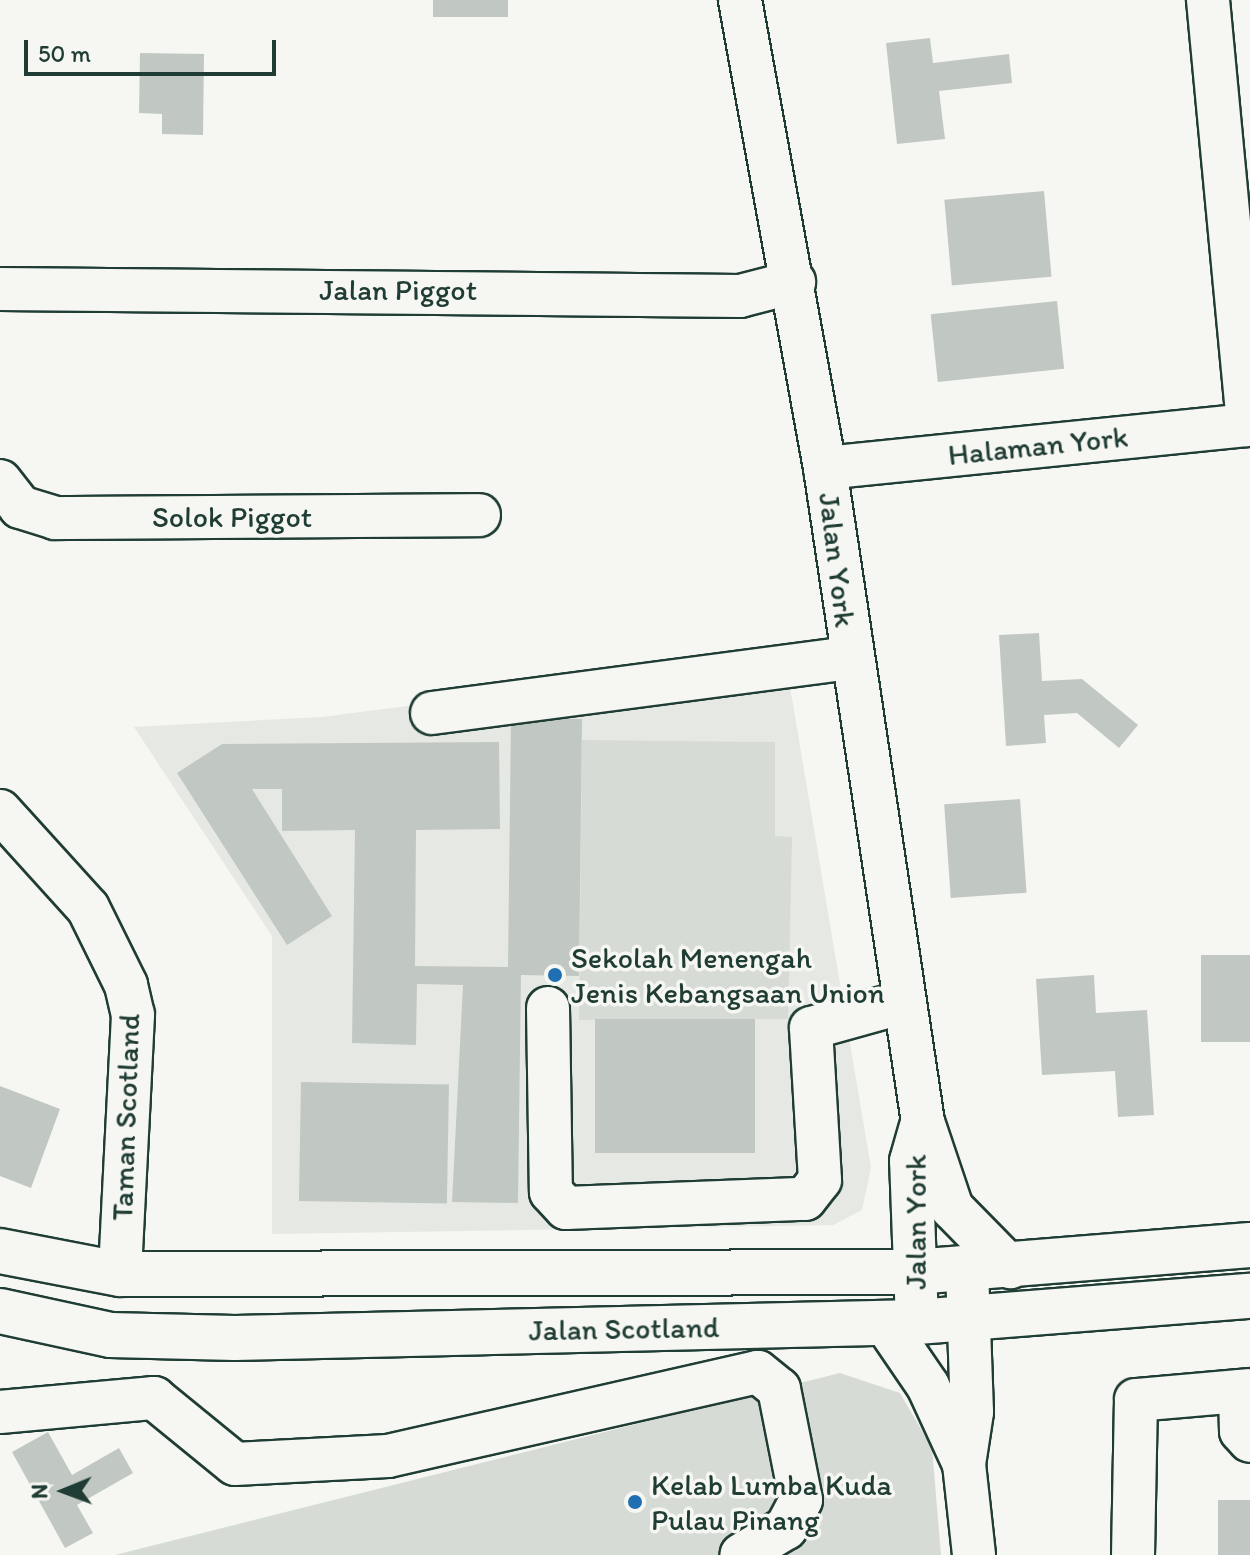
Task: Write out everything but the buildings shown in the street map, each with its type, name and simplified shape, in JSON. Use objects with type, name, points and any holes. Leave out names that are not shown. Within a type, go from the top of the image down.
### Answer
[{"type":"main road","name":"Jalan Scotland","points":[[0,1251],[120,1274],[914,1272],[1010,1267],[1250,1245]]},
{"type":"main road","name":"Jalan Scotland","points":[[0,1311],[110,1335],[235,1338],[969,1322],[1250,1296]]},
{"type":"street","name":"Jalan York","points":[[740,0],[794,282],[825,468],[850,658],[923,1122],[952,1208],[1010,1267]]},
{"type":"street","points":[[1208,0],[1249,425]]},
{"type":"street","name":"Jalan Piggot","points":[[0,289],[740,296],[794,282]]},
{"type":"street","name":"Halaman York","points":[[825,468],[1249,425]]},
{"type":"street","name":"Solok Piggot","points":[[0,481],[20,507],[55,518],[479,515]]},
{"type":"street","points":[[432,713],[850,658]]},
{"type":"street","name":"Taman Scotland","points":[[0,811],[88,908],[126,985],[133,1015],[120,1274]]},
{"type":"street","points":[[548,1008],[551,1192],[566,1208],[805,1199],[820,1180],[811,1028],[818,1020],[904,1002]]},
{"type":"street","name":"Jalan York","points":[[901,1323],[914,1272],[911,1161],[923,1122]]},
{"type":"street","points":[[967,1269],[972,1412],[964,1464],[974,1555]]},
{"type":"street","points":[[901,1323],[964,1464]]},
{"type":"street","points":[[0,1412],[154,1398],[235,1464],[388,1456],[758,1372],[779,1389],[801,1500],[786,1528],[741,1555]]},
{"type":"street","points":[[1133,1555],[1136,1400],[1245,1391],[1241,1431],[1250,1441]]},
{"type":"shaded area","name":"Sekolah Menengah Jenis Kebangsaan Union","points":[[785,657],[871,1168],[862,1210],[833,1225],[272,1234],[272,936],[134,727],[322,717]]},
{"type":"shaded area","points":[[582,740],[775,742],[775,836],[792,837],[788,1019],[579,1020]]},
{"type":"shaded area","name":"Kelab Lumba Kuda Pulau Pinang","points":[[840,1373],[900,1393],[932,1448],[941,1555],[115,1555]]},
{"type":"place","name":"Sekolah Menengah Jenis Kebangsaan Union","points":[[555,975]]},
{"type":"place","name":"Kelab Lumba Kuda Pulau Pinang","points":[[635,1502]]}]
